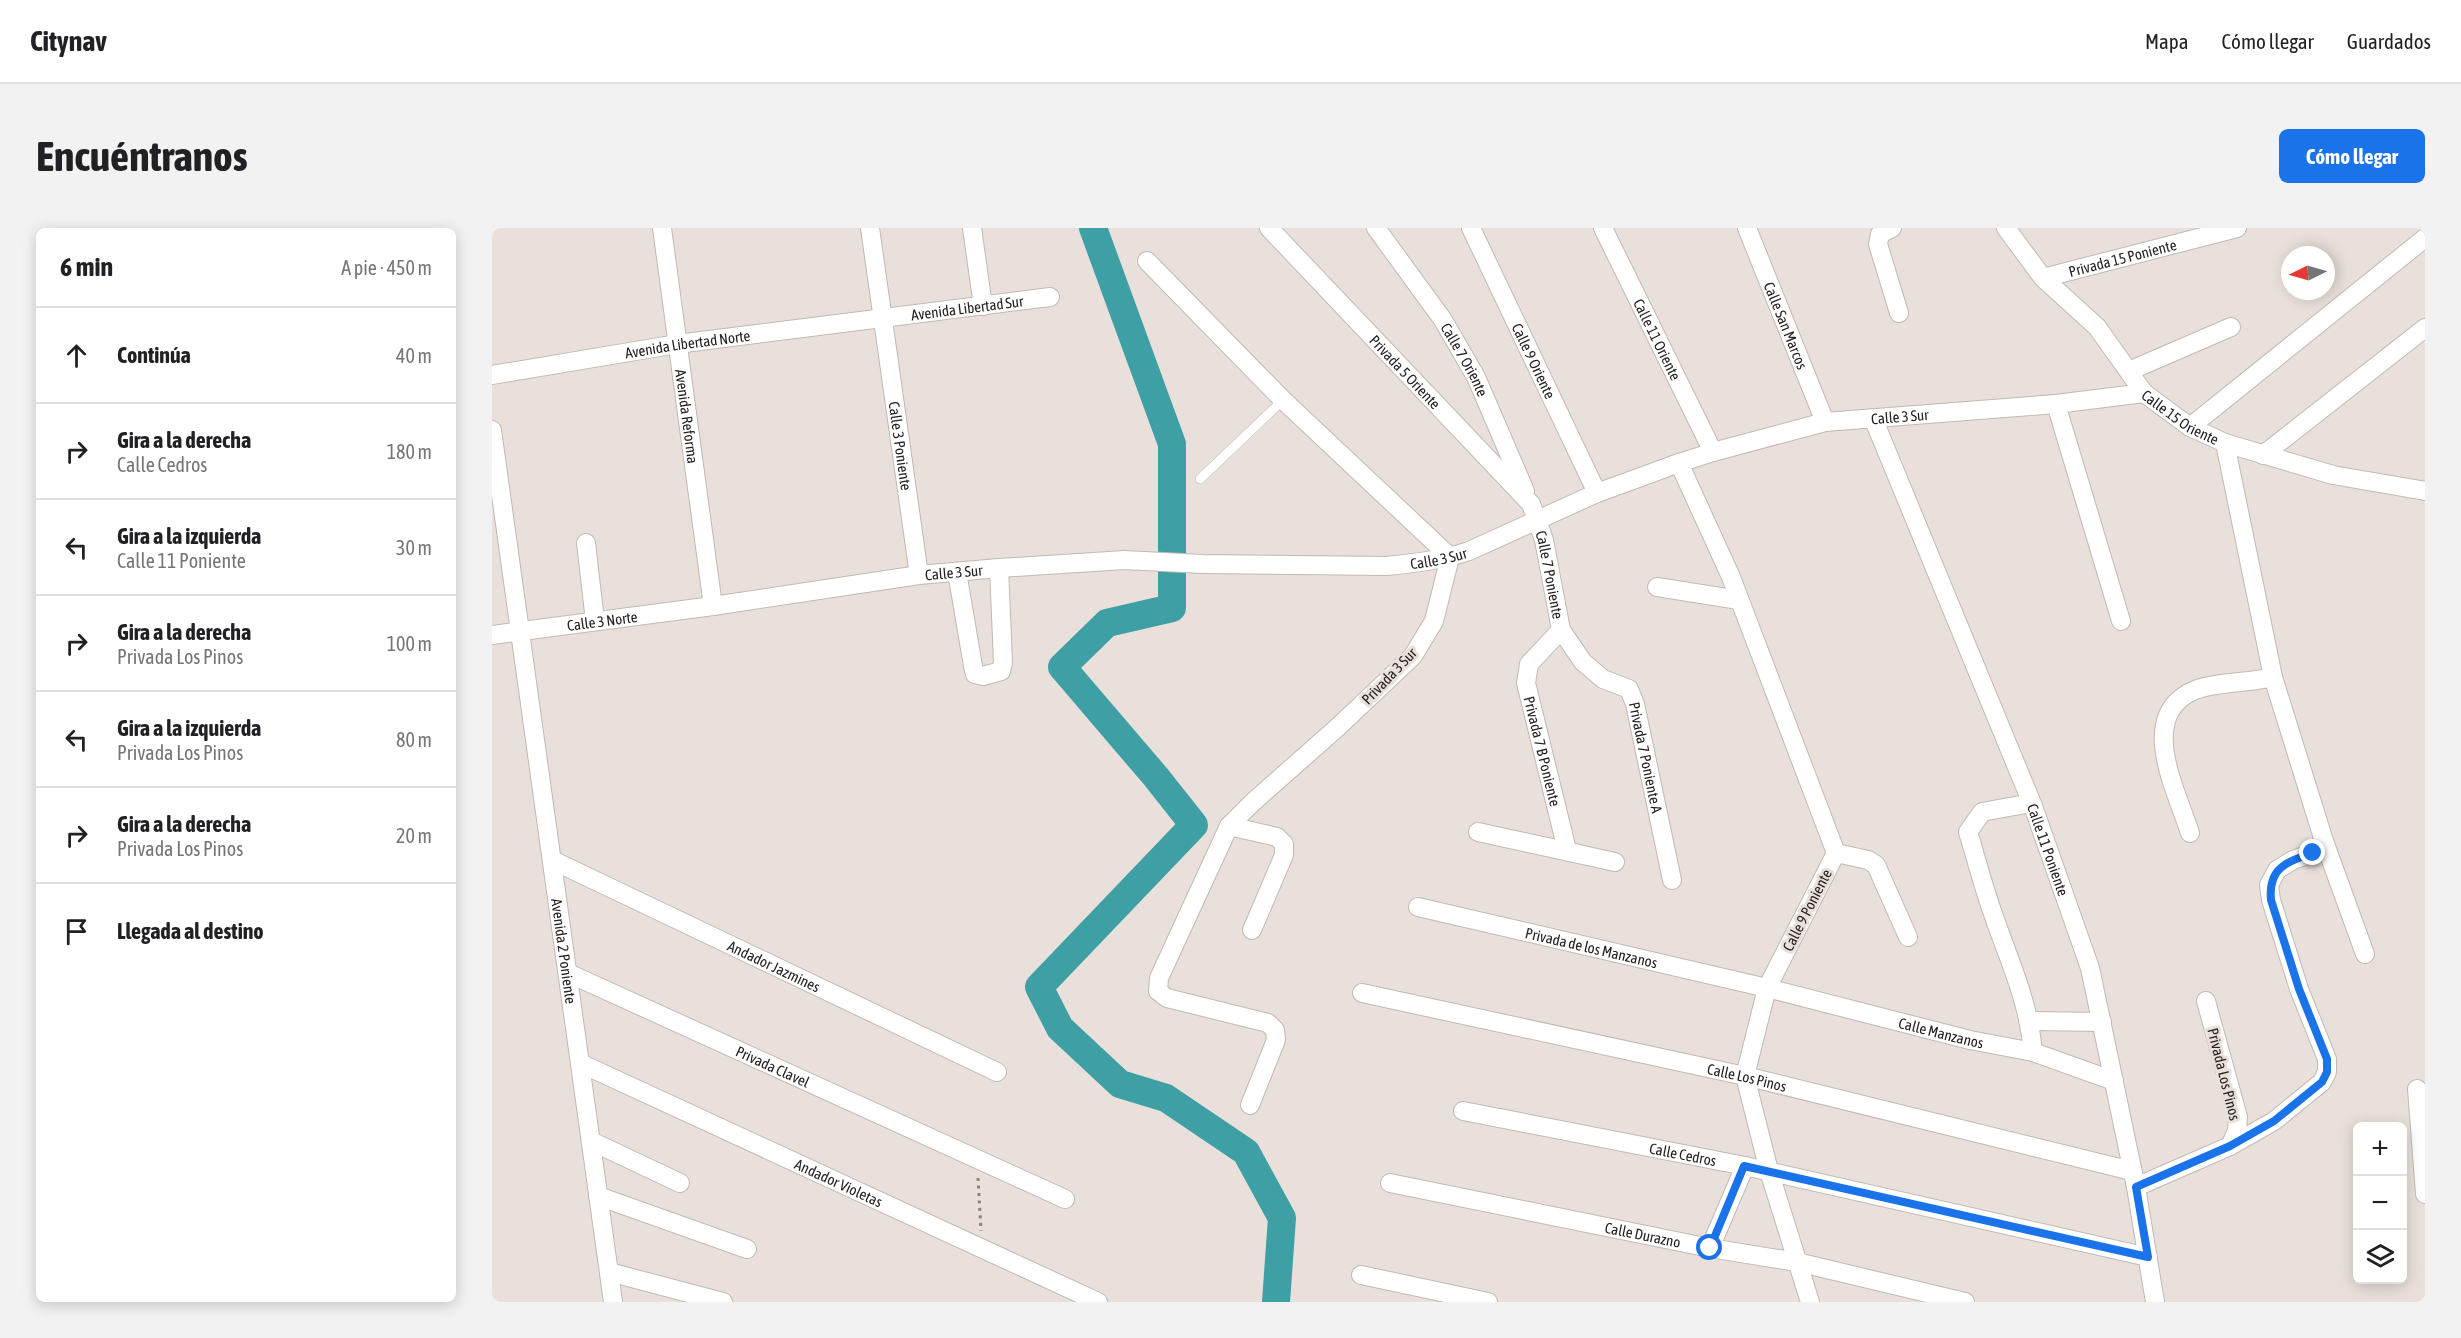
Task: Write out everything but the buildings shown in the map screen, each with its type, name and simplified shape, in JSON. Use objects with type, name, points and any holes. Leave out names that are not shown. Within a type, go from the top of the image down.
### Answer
[{"type":"street","name":"Avenida Reforma","points":[[662,228],[713,606]]},
{"type":"street","name":"Calle 3 Poniente","points":[[870,228],[919,575]]},
{"type":"street","points":[[972,228],[983,306]]},
{"type":"street","name":"Privada 5 Oriente","points":[[1269,228],[1534,512]]},
{"type":"street","name":"Calle 7 Oriente","points":[[1376,228],[1443,320],[1476,377],[1534,512]]},
{"type":"street","name":"Calle 9 Oriente","points":[[1471,228],[1597,493]]},
{"type":"street","name":"Calle 11 Oriente","points":[[1603,228],[1713,452]]},
{"type":"street","name":"Calle San Marcos","points":[[1747,228],[1825,422]]},
{"type":"street","points":[[1892,228],[1880,234],[1878,244],[1899,313]]},
{"type":"street","name":"Calle 15 Oriente","points":[[2006,228],[2043,278],[2097,327],[2144,393],[2190,427],[2225,443],[2333,475],[2425,491]]},
{"type":"street","name":"Privada 15 Poniente","points":[[2043,278],[2237,228]]},
{"type":"street","points":[[2190,427],[2425,238]]},
{"type":"street","points":[[1147,261],[1283,400],[1450,557]]},
{"type":"street","name":"Avenida Libertad Sur","points":[[884,317],[1050,297]]},
{"type":"street","name":"Avenida Libertad Norte","points":[[492,375],[677,344],[884,317]]},
{"type":"street","points":[[2129,371],[2231,327]]},
{"type":"street","points":[[2263,455],[2425,328]]},
{"type":"street","name":"Calle 3 Sur","points":[[713,606],[919,575],[999,568],[1124,560],[1203,564],[1387,566],[1450,557],[1469,551],[1534,512],[1597,493],[1713,452],[1825,422],[2056,404],[2144,393]]},
{"type":"street","points":[[2056,404],[2121,621]]},
{"type":"street","name":"Calle 11 Poniente","points":[[1873,418],[2031,803],[2090,968],[2134,1179],[2155,1302]]},
{"type":"street","name":"Avenida 2 Poniente","points":[[492,430],[613,1302]]},
{"type":"street","points":[[2225,443],[2272,677],[2324,841],[2366,954]]},
{"type":"street","name":"Calle 9 Poniente","points":[[1679,463],[1739,600],[1836,853],[1767,988],[1746,1076],[1769,1172],[1810,1302]]},
{"type":"street","name":"Calle 7 Poniente","points":[[1534,512],[1544,540],[1561,630]]},
{"type":"street","points":[[586,543],[595,621]]},
{"type":"street","name":"Privada 3 Sur","points":[[1250,1105],[1276,1040],[1275,1030],[1268,1023],[1167,998],[1158,991],[1159,978],[1229,826],[1413,656],[1434,621],[1450,557]]},
{"type":"street","points":[[957,572],[973,666],[975,674],[983,676],[1001,671],[1003,662],[999,568]]},
{"type":"street","points":[[1657,587],[1739,600]]},
{"type":"street","name":"Calle 3 Norte","points":[[492,635],[713,606]]},
{"type":"street","name":"Privada 7 B Poniente","points":[[1561,630],[1529,664],[1526,683],[1567,850]]},
{"type":"street","name":"Privada 7 Poniente A","points":[[1561,630],[1583,662],[1603,679],[1629,689],[1635,704],[1672,880]]},
{"type":"street","points":[[2190,833],[2163,748],[2163,724],[2176,701],[2197,689],[2272,677]]},
{"type":"street","points":[[2031,803],[1983,812],[1968,832],[1992,911],[2014,966],[2030,1021],[2033,1052]]},
{"type":"street","points":[[1229,826],[1277,837],[1284,844],[1284,855],[1252,930]]},
{"type":"street","points":[[1478,832],[1615,862]]},
{"type":"street","name":"Privada Los Pinos","points":[[2134,1179],[2230,1146],[2274,1121],[2322,1082],[2327,1072],[2327,1059],[2299,989],[2271,900],[2269,885],[2277,870],[2293,860],[2313,853],[2324,841]]},
{"type":"street","points":[[1836,853],[1868,860],[1876,865],[1908,937]]},
{"type":"street","name":"Andador Jazmines","points":[[552,860],[997,1072]]},
{"type":"street","name":"Privada de los Manzanos","points":[[1418,907],[1767,988]]},
{"type":"street","name":"Privada Clavel","points":[[568,973],[1065,1199]]},
{"type":"street","name":"Calle Manzanos","points":[[1767,988],[1970,1040],[2033,1052],[2114,1081]]},
{"type":"street","name":"Calle Los Pinos","points":[[1362,993],[1746,1076],[2134,1179]]},
{"type":"street","name":"Privada Los Pinos","points":[[2206,1001],[2238,1117],[2237,1131],[2230,1146]]},
{"type":"street","points":[[2030,1021],[2102,1022]]},
{"type":"street","name":"Andador Violetas","points":[[580,1063],[1098,1302]]},
{"type":"street","points":[[2417,1089],[2425,1194]]},
{"type":"street","name":"Calle Cedros","points":[[1463,1111],[1744,1166],[2148,1257]]},
{"type":"street","points":[[591,1141],[680,1183]]},
{"type":"street","points":[[1710,1248],[1744,1166]]},
{"type":"street","name":"Calle Durazno","points":[[1390,1183],[1710,1248],[1797,1262],[1965,1302]]},
{"type":"street","points":[[598,1196],[747,1249]]},
{"type":"street","points":[[609,1272],[723,1302]]},
{"type":"street","points":[[1361,1275],[1488,1302]]},
{"type":"lane","points":[[1200,478],[1283,400]]},
{"type":"path","points":[[976,1158],[983,1248]]},
{"type":"waterway","points":[[1093,228],[1172,444],[1172,608],[1107,623],[1062,667],[1194,825],[1039,987],[1060,1028],[1120,1084],[1166,1098],[1246,1152],[1282,1218],[1276,1302]]},
{"type":"route","points":[[1710,1248],[1744,1166],[2148,1257],[2136,1187],[2230,1146],[2274,1121],[2322,1082],[2327,1072],[2327,1059],[2299,989],[2271,900],[2269,885],[2277,870],[2293,860],[2313,853]]}]
